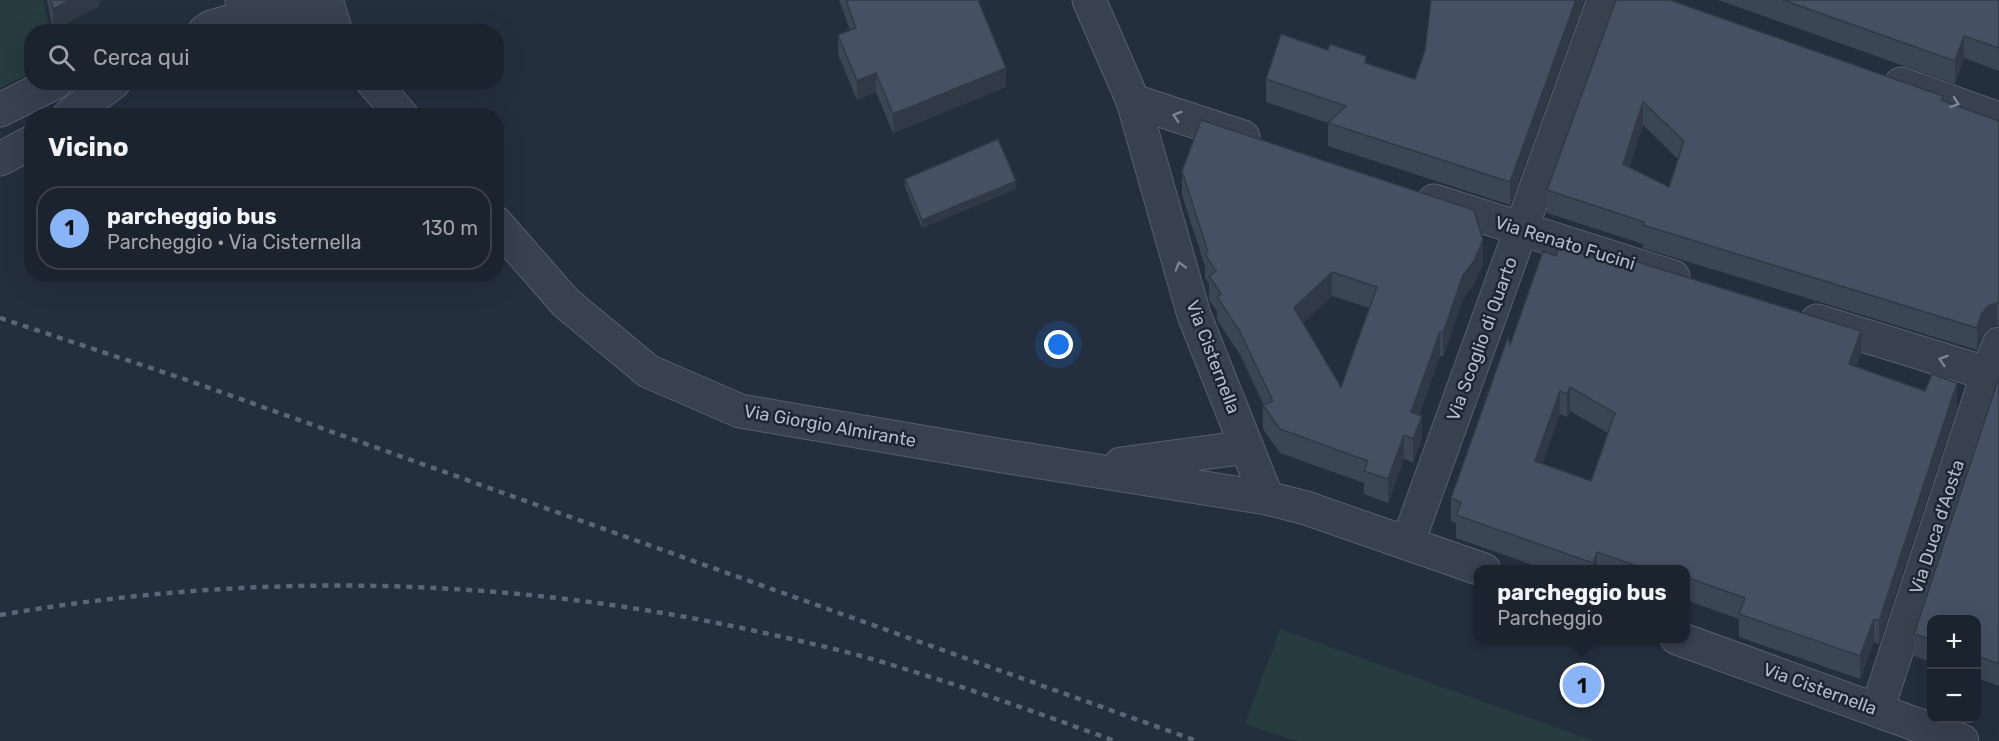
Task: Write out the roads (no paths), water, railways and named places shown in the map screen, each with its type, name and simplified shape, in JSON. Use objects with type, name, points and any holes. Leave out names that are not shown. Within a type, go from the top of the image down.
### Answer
[{"type":"street","points":[[193,24],[224,0]]},
{"type":"street","points":[[326,0],[334,24]]},
{"type":"street","name":"Via Cisternella","points":[[1089,0],[1133,101],[1194,315],[1267,498]]},
{"type":"street","name":"Via Scoglio di Quarto","points":[[1408,543],[1604,0]]},
{"type":"street","points":[[220,24],[272,7],[301,24]]},
{"type":"street","points":[[1875,75],[1999,119]]},
{"type":"street","points":[[0,110],[40,90]]},
{"type":"street","points":[[80,108],[103,90]]},
{"type":"street","points":[[381,90],[395,108]]},
{"type":"street","points":[[1133,101],[1266,145]]},
{"type":"street","points":[[0,159],[24,146]]},
{"type":"street","name":"Via Renato Fucini","points":[[1411,193],[1704,286]]},
{"type":"street","name":"Via Giorgio Almirante","points":[[504,232],[566,303],[648,371],[740,411],[1267,498]]},
{"type":"street","points":[[1794,314],[1995,365]]},
{"type":"street","name":"Via Duca d'Aosta","points":[[1877,710],[1995,365]]},
{"type":"street","name":"Via Giorgio Almirante","points":[[1086,469],[1247,447]]},
{"type":"street","points":[[1267,498],[1306,508],[1474,566]]},
{"type":"street","name":"Via Cisternella","points":[[1688,643],[1962,741]]},
{"type":"railway","points":[[0,318],[190,381],[1197,741]]},
{"type":"railway","points":[[0,615],[95,601],[191,591],[286,586],[381,586],[476,590],[570,600],[665,613],[806,642],[911,671],[1115,741]]},
{"type":"place","name":"parcheggio bus","points":[[1582,685]]}]
